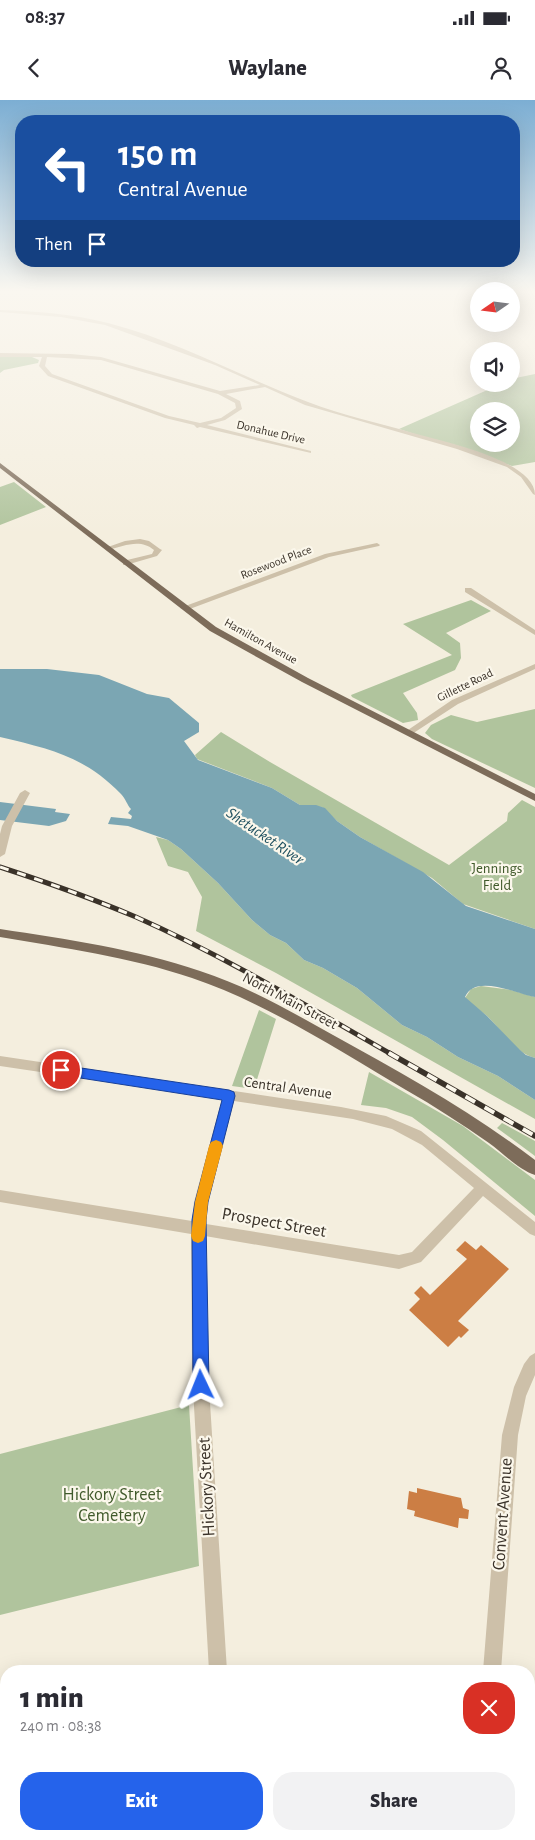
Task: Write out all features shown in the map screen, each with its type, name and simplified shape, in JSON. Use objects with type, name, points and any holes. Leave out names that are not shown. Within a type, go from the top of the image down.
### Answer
[{"type":"main road","name":"Hamilton Avenue","points":[[2,469],[213,628],[254,653],[535,798]]},
{"type":"main road","name":"North Main Street","points":[[0,933],[164,965],[232,988],[308,1028],[439,1103],[493,1138],[535,1169]]},
{"type":"street","name":"Donahue Drive","points":[[46,372],[167,417],[308,452]]},
{"type":"street","points":[[149,372],[220,393],[238,402],[239,409],[223,419],[198,426]]},
{"type":"street","points":[[234,372],[307,404],[459,448],[509,466],[522,476],[535,493]]},
{"type":"street","points":[[220,393],[263,386]]},
{"type":"street","points":[[108,548],[140,540],[150,543],[158,550],[154,555],[126,562]]},
{"type":"street","name":"Rosewood Place","points":[[184,608],[327,555],[377,545]]},
{"type":"street","points":[[468,590],[535,632]]},
{"type":"street","name":"Gillette Road","points":[[409,732],[455,702],[535,666]]},
{"type":"street","points":[[0,854],[9,821],[25,793]]},
{"type":"street","name":"Central Avenue","points":[[0,1061],[341,1112],[390,1122],[419,1136],[535,1230]]},
{"type":"street","name":"Hickory Street","points":[[218,1665],[201,1380],[198,1229],[202,1202],[229,1096]]},
{"type":"street","name":"Prospect Street","points":[[0,1196],[402,1262],[416,1257],[483,1187]]},
{"type":"street","name":"Convent Avenue","points":[[492,1665],[508,1444],[515,1409],[526,1375],[535,1361]]},
{"type":"green space","points":[[535,374],[535,462],[512,466],[399,429],[483,392],[520,392],[520,377]]},
{"type":"green space","points":[[14,482],[46,507],[0,525],[0,487]]},
{"type":"green space","points":[[471,600],[491,611],[446,633],[460,643],[461,658],[455,670],[403,693],[417,713],[418,720],[403,723],[352,697],[351,695],[452,655],[403,624]]},
{"type":"green space","points":[[535,709],[535,788],[432,739],[425,733],[431,725],[451,715],[477,722]]},
{"type":"green space","name":"Jennings Field","points":[[221,732],[449,865],[507,821],[508,813],[522,800],[535,807],[535,929],[463,904],[432,878],[360,837],[337,821],[322,807],[300,805],[272,788],[197,759],[195,755]]},
{"type":"green space","points":[[156,837],[168,840],[181,849],[218,883],[252,920],[270,935],[286,943],[304,960],[323,968],[357,988],[402,1025],[427,1037],[458,1057],[498,1076],[535,1100],[535,1119],[276,973],[196,931],[202,897],[188,872],[168,866]]},
{"type":"green space","points":[[481,986],[511,990],[535,997],[535,1058],[515,1046],[487,1016],[465,998],[471,989]]},
{"type":"green space","points":[[259,1010],[276,1019],[254,1089],[232,1086]]},
{"type":"green space","points":[[369,1072],[463,1126],[535,1180],[535,1216],[443,1140],[412,1117],[386,1108],[361,1105]]},
{"type":"green space","points":[[502,1123],[535,1141],[535,1156],[497,1128]]},
{"type":"green space","name":"Hickory Street Cemetery","points":[[189,1405],[199,1566],[0,1615],[0,1454]]},
{"type":"water","name":"Shetucket River","points":[[0,669],[47,669],[99,675],[147,694],[169,698],[199,723],[199,732],[184,741],[198,760],[272,788],[300,805],[316,805],[325,808],[337,821],[360,837],[423,872],[466,906],[535,929],[535,997],[508,989],[478,986],[470,990],[465,997],[487,1016],[520,1050],[526,1055],[535,1058],[535,1100],[498,1076],[458,1057],[427,1037],[402,1025],[357,988],[323,968],[304,960],[286,943],[270,935],[252,920],[218,883],[181,849],[168,840],[128,826],[108,824],[111,817],[131,819],[132,816],[128,813],[131,809],[121,794],[94,771],[80,762],[51,750],[0,737]]},
{"type":"water","points":[[0,802],[56,809],[55,812],[70,814],[66,821],[49,826],[0,820]]},
{"type":"building","points":[[465,1241],[476,1250],[481,1245],[509,1269],[458,1321],[469,1330],[461,1338],[459,1336],[448,1347],[409,1310],[420,1299],[414,1293],[421,1286],[430,1295],[467,1259],[456,1250]]},
{"type":"building","points":[[417,1488],[461,1498],[463,1508],[469,1510],[468,1519],[459,1518],[458,1528],[414,1516],[415,1511],[407,1509],[409,1491],[417,1493]]},
{"type":"railway","points":[[0,867],[102,903],[169,932],[265,982],[391,1054]]},
{"type":"railway","points":[[389,1053],[535,1136]]},
{"type":"slow traffic","points":[[198,1236],[202,1202],[216,1146]]},
{"type":"route","points":[[61,1070],[229,1096],[199,1220],[201,1385]]}]
